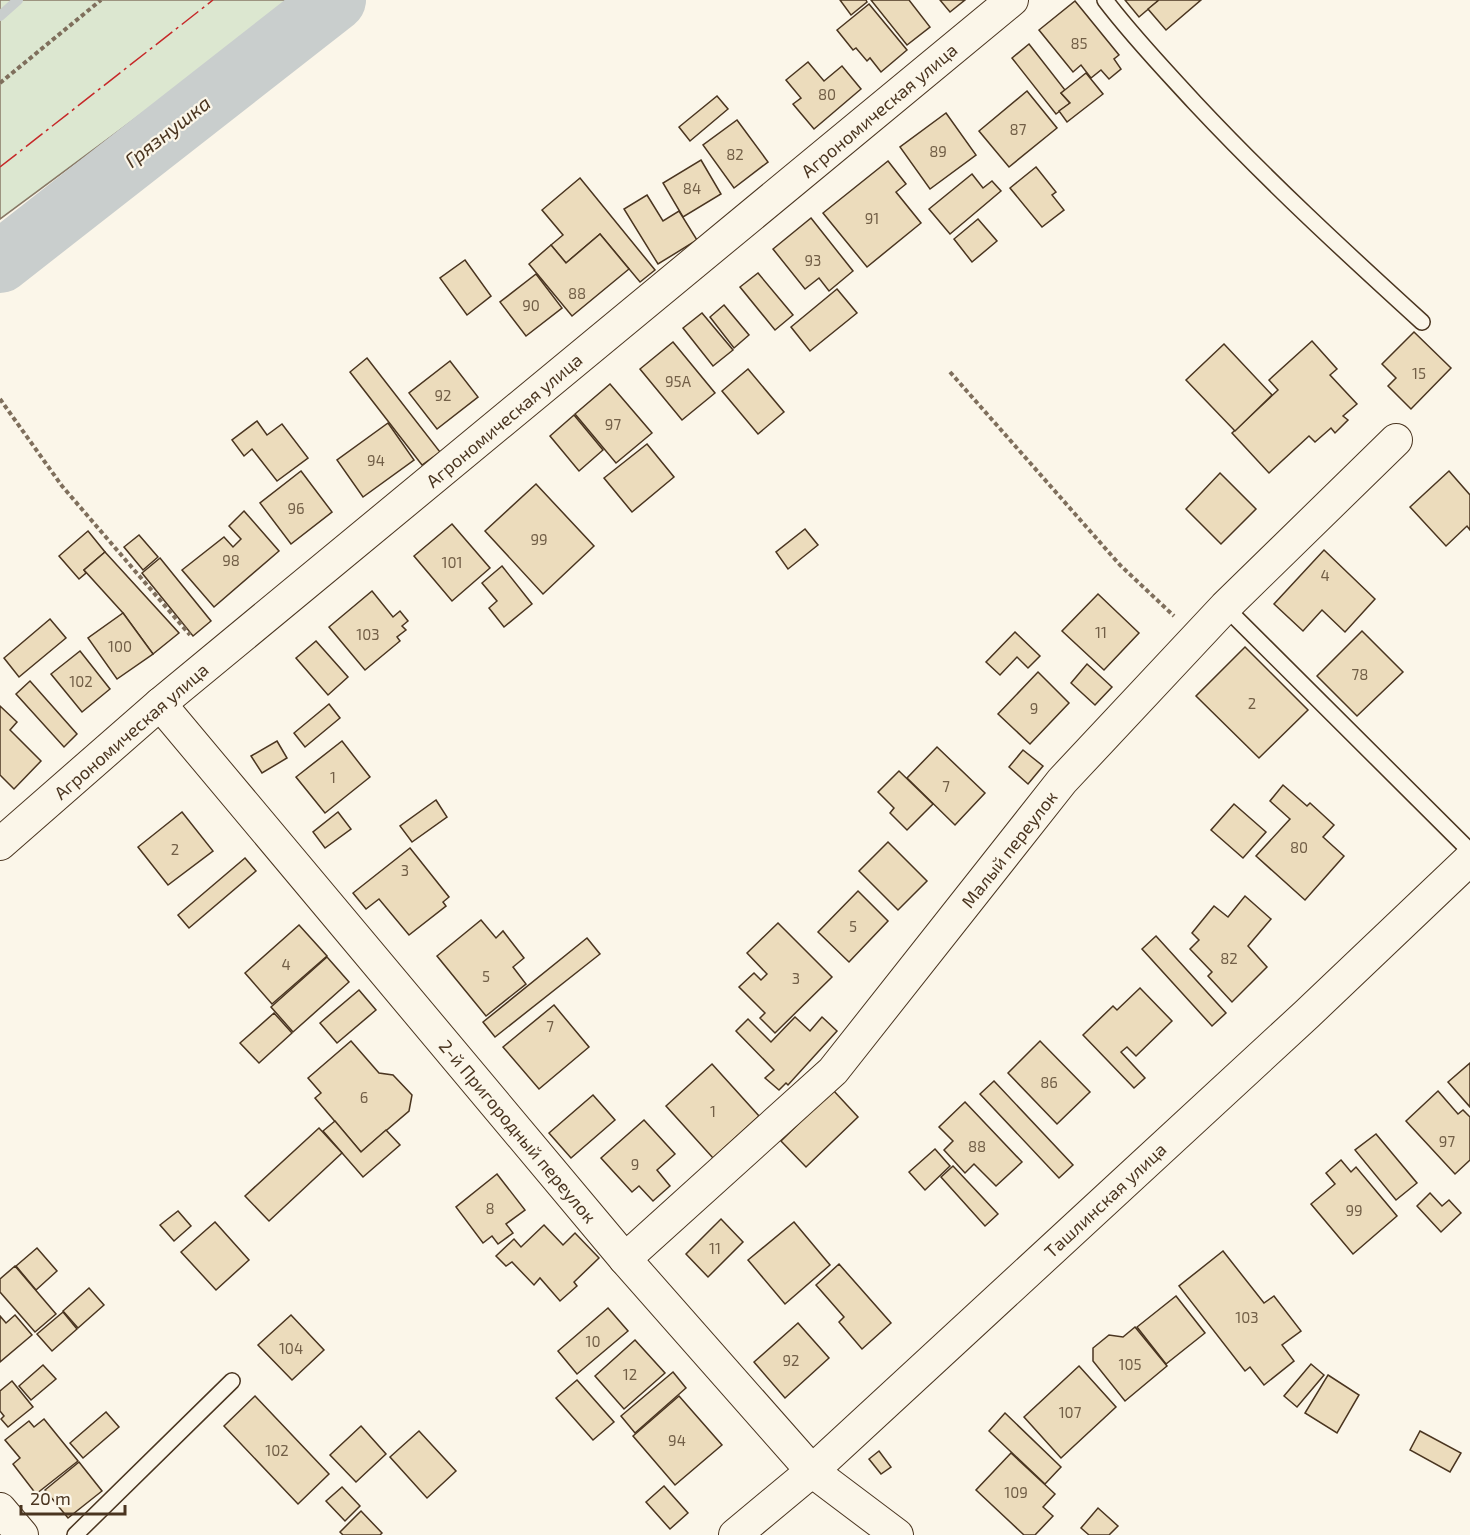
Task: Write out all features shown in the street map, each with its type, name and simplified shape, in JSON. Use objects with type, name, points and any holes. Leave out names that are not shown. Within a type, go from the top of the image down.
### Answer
[{"type":"street","name":"Агрономическая улица","points":[[0,844],[160,704],[1012,0]]},
{"type":"street","name":"Малый переулок","points":[[625,1259],[833,1071],[1062,781],[1225,607],[1396,440]]},
{"type":"street","name":"2-й Пригородный переулок","points":[[160,704],[625,1259],[812,1471],[897,1535]]},
{"type":"street","name":"Ташлинская улица","points":[[735,1535],[812,1471],[1297,1023],[1470,859]]},
{"type":"street","points":[[0,1509],[22,1535]]},
{"type":"lane","points":[[1105,0],[1130,33],[1227,137],[1336,245],[1422,322]]},
{"type":"lane","points":[[1225,607],[1470,851]]},
{"type":"lane","points":[[75,1535],[232,1381]]},
{"type":"path","points":[[0,83],[101,0]]},
{"type":"path","points":[[950,372],[1120,565],[1178,620]]},
{"type":"path","points":[[0,399],[62,486],[212,661]]},
{"type":"green space","points":[[0,0],[295,0],[0,219]]},
{"type":"building","points":[[840,0],[866,0],[867,2],[851,15]]},
{"type":"building","points":[[871,0],[909,0],[930,27],[907,45]]},
{"type":"building","points":[[940,0],[965,0],[950,12]]},
{"type":"building","points":[[1125,0],[1159,0],[1139,17]]},
{"type":"building","points":[[1159,0],[1201,0],[1166,30],[1148,9]]},
{"type":"building","points":[[1075,1],[1119,55],[1114,59],[1121,69],[1109,79],[1101,70],[1091,78],[1081,65],[1073,72],[1039,30]]},
{"type":"building","points":[[869,4],[907,50],[881,72],[870,58],[867,61],[856,48],[853,50],[837,30]]},
{"type":"building","points":[[1029,44],[1065,90],[1061,93],[1070,103],[1056,114],[1012,58]]},
{"type":"building","points":[[808,62],[824,81],[842,66],[861,89],[814,129],[793,104],[801,98],[786,80]]},
{"type":"building","points":[[1086,73],[1103,94],[1067,122],[1059,111],[1070,103],[1061,93]]},
{"type":"building","points":[[1027,91],[1057,128],[1009,167],[979,131]]},
{"type":"building","points":[[717,96],[728,109],[690,141],[679,127]]},
{"type":"building","points":[[946,113],[976,155],[930,189],[900,147]]},
{"type":"building","points":[[737,120],[768,162],[734,188],[703,145]]},
{"type":"building","points":[[701,160],[721,194],[683,217],[663,183]]},
{"type":"building","points":[[888,161],[906,184],[896,192],[921,223],[867,267],[823,213]]},
{"type":"building","points":[[1036,167],[1056,192],[1052,195],[1064,210],[1042,227],[1010,188]]},
{"type":"building","points":[[972,174],[983,188],[992,181],[1001,191],[950,234],[929,209]]},
{"type":"building","points":[[580,178],[655,270],[640,282],[600,234],[566,263],[551,245],[563,235],[542,210]]},
{"type":"building","points":[[647,195],[663,221],[679,211],[697,240],[658,264],[624,209]]},
{"type":"building","points":[[811,218],[853,271],[829,291],[819,278],[805,289],[773,249]]},
{"type":"building","points":[[978,219],[997,241],[972,262],[954,239]]},
{"type":"building","points":[[600,234],[629,269],[572,316],[529,264],[551,245],[566,263]]},
{"type":"building","points":[[465,260],[491,296],[467,315],[440,278]]},
{"type":"building","points":[[758,273],[793,315],[775,330],[740,287]]},
{"type":"building","points":[[536,274],[562,308],[526,336],[500,302]]},
{"type":"building","points":[[837,289],[857,313],[810,351],[791,327]]},
{"type":"building","points":[[724,305],[749,335],[734,348],[710,317]]},
{"type":"building","points":[[702,313],[733,350],[713,366],[683,328]]},
{"type":"building","points":[[1414,332],[1451,368],[1411,409],[1388,386],[1396,378],[1382,364]]},
{"type":"building","points":[[1312,341],[1337,369],[1330,375],[1357,404],[1343,416],[1348,420],[1335,433],[1331,428],[1315,442],[1309,436],[1269,473],[1232,433],[1278,390],[1269,380]]},
{"type":"building","points":[[673,342],[715,393],[682,420],[640,369]]},
{"type":"building","points":[[1224,344],[1272,395],[1235,431],[1186,380]]},
{"type":"building","points":[[367,358],[440,452],[422,465],[350,372]]},
{"type":"building","points":[[450,361],[478,397],[437,429],[409,393]]},
{"type":"building","points":[[748,369],[784,412],[758,434],[722,391]]},
{"type":"building","points":[[610,384],[652,433],[616,463],[575,414]]},
{"type":"building","points":[[574,415],[603,450],[579,471],[550,436]]},
{"type":"building","points":[[257,421],[267,435],[282,424],[308,458],[277,481],[252,449],[244,456],[232,440]]},
{"type":"building","points":[[388,423],[414,460],[363,497],[337,460]]},
{"type":"building","points":[[647,444],[674,477],[632,512],[604,478]]},
{"type":"building","points":[[301,471],[332,512],[291,544],[260,503]]},
{"type":"building","points":[[1449,471],[1470,495],[1470,530],[1467,526],[1446,546],[1410,507]]},
{"type":"building","points":[[1220,473],[1256,509],[1221,544],[1186,509]]},
{"type":"building","points":[[536,484],[594,546],[543,594],[485,531]]},
{"type":"building","points":[[244,511],[279,551],[214,607],[182,570],[224,537],[233,547],[241,539],[229,526]]},
{"type":"building","points":[[452,524],[490,568],[452,601],[414,556]]},
{"type":"building","points":[[805,529],[818,545],[788,569],[776,552]]},
{"type":"building","points":[[88,531],[105,552],[84,570],[86,573],[79,579],[59,556]]},
{"type":"building","points":[[139,535],[158,557],[143,570],[124,547]]},
{"type":"building","points":[[1324,550],[1375,599],[1345,632],[1322,610],[1303,631],[1274,604]]},
{"type":"building","points":[[105,552],[179,633],[153,654],[123,613],[84,570]]},
{"type":"building","points":[[160,558],[211,621],[193,636],[142,573]]},
{"type":"building","points":[[502,566],[532,604],[504,627],[489,608],[497,601],[482,583]]},
{"type":"building","points":[[372,591],[393,617],[400,611],[408,621],[402,626],[406,630],[397,637],[400,641],[365,670],[329,627]]},
{"type":"building","points":[[1098,594],[1139,633],[1104,670],[1062,631]]},
{"type":"building","points":[[123,613],[153,654],[117,679],[88,638]]},
{"type":"building","points":[[50,619],[66,638],[19,677],[4,658]]},
{"type":"building","points":[[1362,631],[1403,672],[1357,716],[1317,676]]},
{"type":"building","points":[[1015,632],[1040,656],[1028,668],[1017,657],[1000,675],[986,662]]},
{"type":"building","points":[[316,641],[348,677],[328,695],[296,658]]},
{"type":"building","points":[[1245,647],[1308,710],[1259,758],[1196,696]]},
{"type":"building","points":[[80,651],[110,689],[82,712],[51,674]]},
{"type":"building","points":[[1087,664],[1112,687],[1095,705],[1071,683]]},
{"type":"building","points":[[1038,672],[1069,703],[1030,744],[998,714]]},
{"type":"building","points":[[30,681],[77,734],[64,747],[16,694]]},
{"type":"building","points":[[329,704],[340,718],[305,747],[294,733]]},
{"type":"building","points":[[0,706],[17,722],[10,730],[41,761],[14,789],[0,775]]},
{"type":"building","points":[[277,741],[287,758],[262,773],[251,756]]},
{"type":"building","points":[[342,741],[370,777],[325,813],[296,777]]},
{"type":"building","points":[[937,747],[985,793],[955,825],[907,778]]},
{"type":"building","points":[[1023,750],[1043,766],[1028,784],[1009,767]]},
{"type":"building","points":[[899,771],[933,804],[907,830],[890,813],[894,808],[878,792]]},
{"type":"building","points":[[1283,785],[1307,806],[1310,803],[1334,825],[1323,837],[1344,856],[1305,900],[1256,856],[1290,819],[1270,801]]},
{"type":"building","points":[[436,800],[447,817],[412,842],[400,826]]},
{"type":"building","points":[[1234,804],[1266,832],[1243,858],[1211,830]]},
{"type":"building","points":[[182,812],[213,851],[168,885],[138,847]]},
{"type":"building","points":[[338,812],[351,829],[325,848],[313,832]]},
{"type":"building","points":[[888,842],[927,881],[898,910],[859,871]]},
{"type":"building","points":[[410,848],[449,897],[443,902],[446,906],[409,935],[379,899],[366,909],[353,893]]},
{"type":"building","points":[[245,858],[256,871],[189,928],[178,915]]},
{"type":"building","points":[[858,891],[888,921],[849,962],[818,932]]},
{"type":"building","points":[[1245,896],[1271,919],[1248,946],[1267,967],[1232,1002],[1208,976],[1212,972],[1190,949],[1199,940],[1192,933],[1214,906],[1228,917]]},
{"type":"building","points":[[481,920],[496,938],[503,931],[524,958],[513,967],[526,984],[486,1016],[437,956]]},
{"type":"building","points":[[778,923],[832,977],[775,1033],[760,1018],[765,1013],[739,987],[754,973],[761,980],[767,974],[747,953]]},
{"type":"building","points":[[299,925],[327,956],[272,1004],[245,973]]},
{"type":"building","points":[[1156,936],[1226,1013],[1212,1026],[1142,949]]},
{"type":"building","points":[[587,938],[600,954],[495,1037],[483,1022]]},
{"type":"building","points":[[327,957],[349,982],[293,1032],[271,1007]]},
{"type":"building","points":[[1140,988],[1172,1021],[1136,1056],[1127,1047],[1121,1052],[1145,1078],[1134,1088],[1083,1035],[1113,1006],[1117,1010]]},
{"type":"building","points":[[359,990],[376,1010],[337,1043],[320,1023]]},
{"type":"building","points":[[554,1005],[589,1047],[539,1089],[503,1047]]},
{"type":"building","points":[[274,1013],[292,1033],[259,1063],[240,1043]]},
{"type":"building","points":[[795,1017],[810,1031],[822,1017],[837,1031],[788,1085],[786,1083],[779,1090],[765,1078],[774,1070],[736,1031],[748,1019],[771,1042]]},
{"type":"building","points":[[351,1041],[379,1073],[393,1075],[412,1095],[409,1111],[361,1152],[315,1098],[321,1093],[308,1078]]},
{"type":"building","points":[[1040,1041],[1090,1092],[1057,1124],[1008,1073]]},
{"type":"building","points":[[1470,1063],[1470,1107],[1448,1082]]},
{"type":"building","points":[[712,1064],[759,1116],[713,1158],[666,1106]]},
{"type":"building","points":[[994,1081],[1073,1165],[1059,1178],[980,1094]]},
{"type":"building","points":[[833,1090],[858,1117],[806,1167],[781,1141]]},
{"type":"building","points":[[1438,1091],[1458,1114],[1463,1110],[1470,1117],[1470,1160],[1455,1174],[1406,1121]]},
{"type":"building","points":[[593,1095],[615,1120],[571,1158],[549,1133]]},
{"type":"building","points":[[965,1102],[1022,1162],[996,1186],[974,1164],[965,1173],[944,1150],[953,1141],[939,1127]]},
{"type":"building","points":[[644,1120],[675,1154],[657,1170],[670,1186],[653,1201],[639,1186],[632,1192],[601,1158]]},
{"type":"building","points":[[335,1121],[361,1152],[386,1130],[400,1145],[363,1177],[323,1131]]},
{"type":"building","points":[[319,1128],[342,1153],[269,1221],[245,1196]]},
{"type":"building","points":[[1376,1134],[1417,1183],[1396,1200],[1355,1150]]},
{"type":"building","points":[[935,1149],[950,1166],[925,1190],[909,1172]]},
{"type":"building","points":[[1341,1160],[1351,1172],[1356,1167],[1397,1216],[1353,1254],[1311,1204],[1335,1184],[1326,1173]]},
{"type":"building","points":[[953,1166],[998,1214],[985,1226],[941,1177]]},
{"type":"building","points":[[497,1174],[525,1210],[506,1224],[513,1233],[498,1244],[492,1236],[483,1243],[456,1207]]},
{"type":"building","points":[[1430,1193],[1442,1206],[1449,1200],[1461,1213],[1441,1232],[1417,1206]]},
{"type":"building","points":[[178,1211],[191,1226],[174,1241],[160,1225]]},
{"type":"building","points":[[721,1219],[743,1242],[708,1277],[686,1254]]},
{"type":"building","points":[[215,1222],[249,1260],[216,1290],[181,1252]]},
{"type":"building","points":[[794,1222],[830,1265],[785,1304],[748,1260]]},
{"type":"building","points":[[544,1225],[563,1245],[575,1233],[599,1258],[574,1282],[577,1286],[560,1301],[540,1278],[534,1285],[512,1262],[506,1266],[496,1256],[514,1239],[521,1247]]},
{"type":"building","points":[[37,1248],[57,1271],[36,1290],[16,1266]]},
{"type":"building","points":[[1223,1251],[1264,1303],[1274,1296],[1301,1331],[1282,1345],[1294,1361],[1264,1385],[1250,1367],[1245,1371],[1179,1286]]},
{"type":"building","points":[[839,1264],[891,1323],[862,1349],[839,1322],[844,1317],[816,1285]]},
{"type":"building","points":[[15,1266],[56,1314],[35,1332],[0,1292],[0,1279]]},
{"type":"building","points":[[89,1288],[104,1305],[78,1328],[63,1311]]},
{"type":"building","points":[[1176,1296],[1205,1333],[1166,1364],[1137,1327]]},
{"type":"building","points":[[608,1308],[628,1331],[577,1374],[558,1351]]},
{"type":"building","points":[[63,1312],[77,1329],[52,1351],[37,1334]]},
{"type":"building","points":[[15,1315],[32,1335],[0,1362],[0,1316],[6,1323]]},
{"type":"building","points":[[291,1315],[324,1350],[292,1380],[258,1345]]},
{"type":"building","points":[[798,1323],[829,1358],[785,1398],[754,1362]]},
{"type":"building","points":[[1135,1327],[1167,1366],[1125,1401],[1093,1361],[1093,1348],[1109,1335],[1123,1337]]},
{"type":"building","points":[[635,1340],[665,1373],[624,1409],[595,1376]]},
{"type":"building","points":[[1311,1364],[1324,1375],[1297,1407],[1284,1396]]},
{"type":"building","points":[[43,1365],[56,1379],[31,1400],[19,1386]]},
{"type":"building","points":[[1079,1366],[1116,1407],[1061,1458],[1024,1417]]},
{"type":"building","points":[[673,1372],[686,1388],[635,1433],[621,1416]]},
{"type":"building","points":[[1328,1375],[1359,1395],[1337,1433],[1305,1413]]},
{"type":"building","points":[[577,1380],[614,1422],[593,1440],[556,1398]]},
{"type":"building","points":[[12,1381],[33,1407],[8,1427],[1,1419],[4,1416],[0,1411],[0,1391]]},
{"type":"building","points":[[255,1396],[329,1474],[298,1504],[224,1426]]},
{"type":"building","points":[[679,1396],[722,1445],[675,1485],[633,1436]]},
{"type":"building","points":[[106,1412],[119,1427],[83,1458],[70,1443]]},
{"type":"building","points":[[1005,1413],[1061,1467],[1045,1484],[989,1431]]},
{"type":"building","points":[[44,1419],[78,1461],[36,1494],[13,1464],[20,1458],[5,1440],[29,1421],[34,1427]]},
{"type":"building","points":[[361,1426],[386,1454],[356,1482],[330,1455]]},
{"type":"building","points":[[419,1431],[456,1471],[427,1498],[390,1457]]},
{"type":"building","points":[[1420,1431],[1461,1453],[1450,1472],[1410,1450]]},
{"type":"building","points":[[879,1451],[891,1467],[881,1474],[869,1459]]},
{"type":"building","points":[[1011,1453],[1055,1494],[1043,1507],[1053,1516],[1035,1535],[1024,1535],[976,1490]]},
{"type":"building","points":[[79,1462],[102,1491],[68,1518],[45,1490]]},
{"type":"building","points":[[664,1486],[688,1513],[670,1529],[646,1502]]},
{"type":"building","points":[[342,1487],[360,1506],[345,1521],[326,1501]]},
{"type":"building","points":[[1098,1508],[1118,1526],[1109,1535],[1089,1535],[1081,1528]]},
{"type":"building","points":[[361,1511],[382,1533],[380,1535],[343,1535],[340,1532]]},
{"type":"waterway","points":[[0,16],[18,0]]},
{"type":"waterway","name":"Грязнушка","points":[[0,262],[335,0]]},
{"type":"power","points":[[0,167],[213,0]]}]
